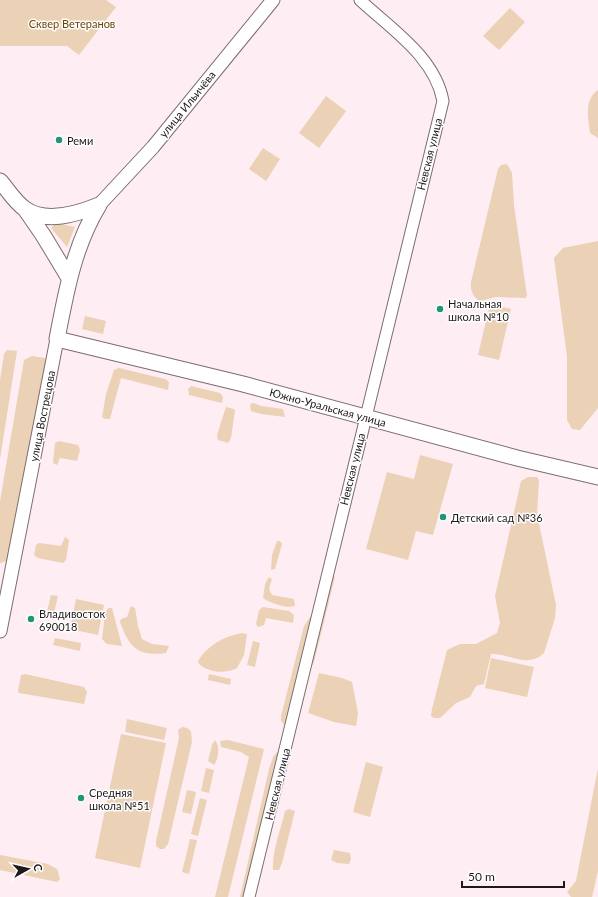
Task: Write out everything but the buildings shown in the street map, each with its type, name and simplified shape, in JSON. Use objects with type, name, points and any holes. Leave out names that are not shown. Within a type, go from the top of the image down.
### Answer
[{"type":"main road","points":[[0,181],[24,208],[43,235],[69,278]]},
{"type":"main road","points":[[24,208],[35,214],[51,216],[69,215],[99,206]]},
{"type":"main road","name":"улица Вострецова","points":[[57,338],[69,278],[88,224],[99,206]]},
{"type":"main road","name":"Южно-Уральская улица","points":[[57,338],[243,384],[598,477]]},
{"type":"street","name":"улица Ильичёва","points":[[99,206],[165,132],[273,0]]},
{"type":"street","name":"Невская улица","points":[[249,897],[443,101],[440,88],[434,74],[424,59],[360,0]]},
{"type":"street","name":"улица Вострецова","points":[[0,631],[57,338]]},
{"type":"green space","name":"Сквер Ветеранов","points":[[0,0],[106,0],[116,7],[79,55],[67,46],[0,46]]},
{"type":"green space","points":[[510,8],[525,22],[499,50],[483,36]]},
{"type":"green space","points":[[598,90],[598,138],[590,133],[588,109],[591,98]]},
{"type":"green space","points":[[326,96],[346,111],[319,148],[299,133]]},
{"type":"green space","points":[[263,148],[280,159],[266,181],[249,169]]},
{"type":"green space","points":[[507,164],[512,173],[514,205],[527,296],[525,298],[496,297],[480,301],[472,293],[471,282],[498,169],[501,165]]},
{"type":"green space","points":[[56,223],[75,227],[67,247],[51,228]]},
{"type":"green space","points":[[598,241],[598,408],[580,430],[572,429],[567,420],[567,357],[554,258],[563,248]]},
{"type":"green space","points":[[490,304],[511,309],[499,360],[478,355]]},
{"type":"green space","points":[[85,316],[106,321],[103,334],[82,329]]},
{"type":"green space","points":[[7,350],[17,351],[0,459],[0,380],[4,354]]},
{"type":"green space","points":[[32,356],[45,358],[47,361],[7,561],[0,563],[0,501],[24,360]]},
{"type":"green space","points":[[119,368],[165,379],[169,382],[168,390],[121,378],[110,419],[105,419],[102,417],[106,394],[114,370]]},
{"type":"green space","points":[[191,386],[220,393],[223,397],[222,403],[189,395],[188,389]]},
{"type":"green space","points":[[254,403],[261,406],[283,409],[285,417],[261,414],[251,411],[250,404]]},
{"type":"green space","points":[[226,407],[234,409],[235,411],[231,438],[228,443],[218,440],[217,435]]},
{"type":"green space","points":[[59,441],[78,445],[80,450],[77,461],[60,458],[57,465],[53,463],[55,443]]},
{"type":"green space","points":[[420,455],[453,464],[433,535],[416,531],[408,560],[366,549],[387,472],[414,479]]},
{"type":"green space","points":[[528,477],[537,477],[539,480],[537,514],[556,605],[555,618],[544,653],[538,658],[531,660],[491,654],[484,684],[476,686],[470,697],[456,703],[440,718],[434,718],[431,716],[432,709],[447,650],[460,644],[476,644],[497,633],[500,623],[495,596],[521,481]]},
{"type":"green space","points":[[65,537],[69,540],[66,560],[63,563],[38,558],[34,555],[36,545],[39,543],[61,546]]},
{"type":"green space","points":[[277,541],[280,541],[282,544],[275,569],[271,570],[272,555]]},
{"type":"green space","points":[[332,574],[335,577],[314,662],[311,668],[308,668]]},
{"type":"green space","points":[[269,577],[272,579],[269,589],[272,595],[294,599],[295,606],[287,607],[278,605],[263,598],[265,584]]},
{"type":"green space","points":[[51,595],[58,596],[53,617],[46,616]]},
{"type":"green space","points":[[76,599],[104,605],[98,635],[70,629]]},
{"type":"green space","points":[[131,606],[135,608],[142,639],[152,644],[169,646],[166,653],[156,654],[142,652],[131,644],[123,631],[120,622],[121,619],[127,617]]},
{"type":"green space","points":[[263,607],[289,611],[294,615],[293,623],[266,618],[264,625],[258,627],[256,624],[259,610]]},
{"type":"green space","points":[[108,608],[112,608],[122,646],[107,644],[102,639],[105,614]]},
{"type":"green space","points":[[310,617],[313,617],[285,726],[281,721],[281,716],[304,626]]},
{"type":"green space","points":[[242,633],[247,634],[244,655],[237,668],[218,672],[203,667],[199,664],[198,661],[202,655],[217,642],[229,636]]},
{"type":"green space","points":[[55,638],[81,643],[80,651],[53,645]]},
{"type":"green space","points":[[253,641],[260,643],[255,667],[247,665]]},
{"type":"green space","points":[[491,658],[534,667],[527,697],[485,688]]},
{"type":"green space","points":[[319,673],[342,678],[352,682],[358,713],[356,726],[334,722],[308,713]]},
{"type":"green space","points":[[25,674],[84,687],[87,692],[84,704],[19,693],[18,691],[21,675]]},
{"type":"green space","points":[[209,674],[231,679],[230,685],[208,680]]},
{"type":"green space","points":[[127,719],[167,728],[164,740],[125,732]]},
{"type":"green space","points":[[182,727],[191,731],[192,742],[168,844],[164,849],[160,849],[156,846],[156,841],[179,738],[178,730]]},
{"type":"green space","points":[[121,734],[166,743],[140,868],[95,858]]},
{"type":"green space","points":[[215,740],[218,745],[218,752],[214,765],[208,761],[212,745]]},
{"type":"green space","points":[[228,740],[264,749],[228,897],[215,897],[249,757],[241,752],[221,747],[220,741]]},
{"type":"green space","points":[[277,752],[280,753],[247,897],[240,897],[269,769],[273,757]]},
{"type":"green space","points":[[366,762],[383,767],[370,817],[353,812]]},
{"type":"green space","points":[[206,768],[214,770],[209,793],[201,791]]},
{"type":"green space","points":[[598,768],[598,871],[592,897],[571,897],[567,892],[576,881]]},
{"type":"green space","points":[[187,790],[196,792],[191,814],[182,812]]},
{"type":"green space","points":[[200,798],[207,800],[198,836],[191,834]]},
{"type":"green space","points":[[289,809],[295,811],[282,863],[279,870],[273,870],[277,840],[285,811]]},
{"type":"green space","points":[[190,839],[197,840],[189,874],[182,872]]},
{"type":"green space","points":[[334,850],[350,853],[351,859],[349,864],[337,863],[331,860]]},
{"type":"green space","points":[[0,855],[48,864],[57,869],[60,879],[57,882],[0,870]]},
{"type":"place","name":"Реми","points":[[59,140]]},
{"type":"place","name":"Начальная школа №10","points":[[440,309]]},
{"type":"place","name":"Детский сад №36","points":[[443,517]]},
{"type":"place","name":"Владивосток 690018","points":[[31,619]]},
{"type":"place","name":"Средняя школа №51","points":[[81,798]]}]
